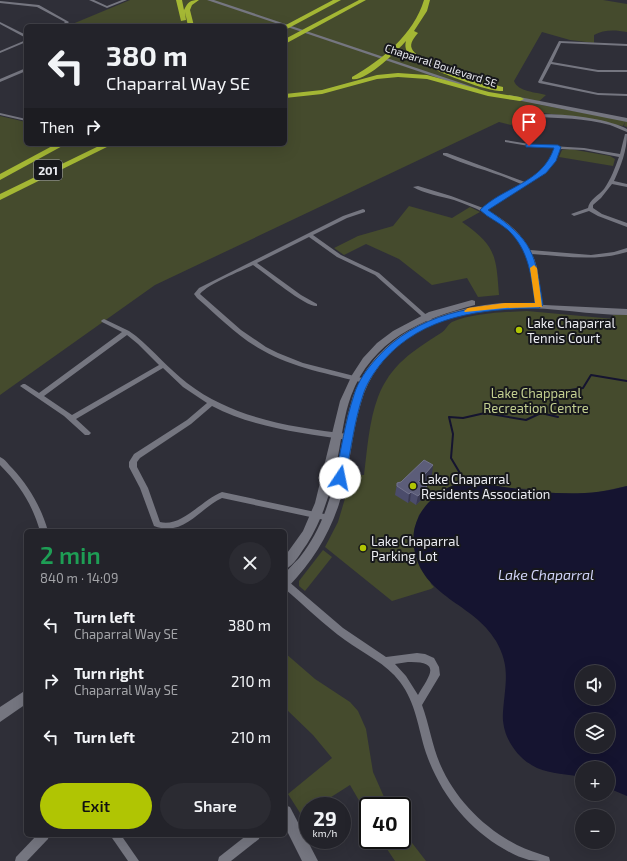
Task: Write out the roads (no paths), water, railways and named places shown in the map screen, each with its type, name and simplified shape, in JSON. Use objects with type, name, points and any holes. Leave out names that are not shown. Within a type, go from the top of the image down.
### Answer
[{"type":"highway","points":[[179,0],[181,14],[185,24]]},
{"type":"highway","points":[[191,24],[187,10],[196,0]]},
{"type":"highway","points":[[287,27],[338,0]]},
{"type":"highway","points":[[287,41],[363,0]]},
{"type":"highway","points":[[287,95],[322,89],[346,82],[367,71],[386,56],[420,20],[427,1]]},
{"type":"highway","points":[[427,1],[425,18],[408,43],[408,48],[412,54],[426,63],[520,97]]},
{"type":"highway","points":[[287,95],[330,90],[381,76],[403,75],[427,77],[488,94],[520,97]]},
{"type":"highway","points":[[0,176],[52,146]]},
{"type":"highway","name":"201","points":[[0,176],[58,146]]},
{"type":"highway","name":"201","points":[[0,196],[92,146]]},
{"type":"highway","points":[[0,196],[105,146]]},
{"type":"main road","points":[[209,0],[277,20]]},
{"type":"main road","points":[[220,0],[277,20]]},
{"type":"main road","name":"Chaparral Boulevard SE","points":[[277,20],[386,56],[460,84],[627,120]]},
{"type":"main road","name":"Chaparral Boulevard SE","points":[[520,97],[627,115]]},
{"type":"main road","points":[[539,302],[598,312],[627,312]]},
{"type":"main road","points":[[287,562],[304,541],[318,515],[345,400],[354,378],[366,359],[385,341],[403,328],[428,319],[486,307],[539,302],[596,306],[627,306]]},
{"type":"main road","points":[[287,581],[311,552],[329,518],[338,487],[357,398],[364,381],[375,364],[390,348],[428,319]]},
{"type":"main road","points":[[0,715],[24,697]]},
{"type":"main road","points":[[287,816],[310,861]]},
{"type":"street","points":[[27,4],[31,0]]},
{"type":"street","points":[[91,0],[107,7],[125,0]]},
{"type":"street","points":[[0,2],[27,4],[45,9],[67,22],[65,24]]},
{"type":"street","points":[[0,23],[24,36]]},
{"type":"street","points":[[619,40],[619,45]]},
{"type":"street","points":[[0,52],[24,42]]},
{"type":"street","points":[[627,46],[560,42],[540,82],[543,84],[598,94],[627,94]]},
{"type":"street","points":[[550,63],[608,71],[627,71]]},
{"type":"street","points":[[607,66],[608,71]]},
{"type":"street","points":[[0,81],[24,70]]},
{"type":"street","points":[[0,114],[24,120]]},
{"type":"street","points":[[534,116],[573,118],[626,131],[621,156],[612,182],[603,194],[591,204],[590,209]]},
{"type":"street","points":[[507,141],[535,146],[584,149],[621,156]]},
{"type":"street","points":[[483,210],[547,169],[553,161],[558,147]]},
{"type":"street","points":[[445,154],[473,166],[510,176],[525,184]]},
{"type":"street","points":[[612,182],[627,186]]},
{"type":"street","points":[[416,187],[483,210],[509,227],[522,240],[529,252],[539,302]]},
{"type":"street","points":[[574,214],[590,209],[600,215],[627,225]]},
{"type":"street","points":[[363,211],[349,216],[203,287],[198,292],[198,295],[251,340],[268,351],[288,359],[364,381]]},
{"type":"street","points":[[309,235],[342,258],[377,274],[428,319]]},
{"type":"street","points":[[529,252],[596,257],[610,256],[627,250]]},
{"type":"street","points":[[253,262],[299,296],[315,305]]},
{"type":"street","points":[[104,321],[127,332],[185,384],[212,402],[236,414],[260,422],[289,428],[348,437]]},
{"type":"street","points":[[39,396],[127,332]]},
{"type":"street","points":[[72,418],[164,365]]},
{"type":"street","points":[[23,386],[72,418],[87,433]]},
{"type":"street","points":[[212,402],[188,422],[137,456],[134,462],[133,467],[144,488],[157,524],[165,527],[176,525],[215,498],[222,495],[329,518]]},
{"type":"street","points":[[0,460],[25,487],[38,510],[43,529]]},
{"type":"street","points":[[287,585],[346,636],[385,661],[403,679],[418,703],[433,758],[442,776],[457,801],[476,822],[514,849],[545,861]]},
{"type":"street","points":[[385,661],[419,656],[427,658],[432,662],[436,670],[435,677],[418,703]]},
{"type":"street","points":[[20,861],[42,837]]},
{"type":"street","points":[[116,837],[134,861]]},
{"type":"street","points":[[223,861],[253,837]]},
{"type":"water","name":"Lake Chaparral","points":[[458,484],[469,486],[488,485],[543,492],[576,493],[610,490],[627,486],[627,796],[615,791],[615,761],[575,761],[575,776],[548,772],[529,764],[511,745],[507,737],[503,721],[506,676],[504,659],[501,650],[486,628],[475,617],[449,599],[427,578],[419,565],[414,548],[413,536],[417,520],[430,501],[446,489]]},
{"type":"waterway","points":[[561,413],[556,396],[564,391],[583,388],[591,375],[627,381]]},
{"type":"waterway","points":[[467,485],[451,458],[453,434],[449,417],[463,418],[485,413],[526,420],[541,413],[558,417]]},
{"type":"place","name":"Lake Chaparral Tennis Court","points":[[519,330]]},
{"type":"place","name":"Lake Chaparral Residents Association","points":[[413,486]]},
{"type":"place","name":"Lake Chaparral Parking Lot","points":[[363,548]]},
{"type":"park label","name":"Lake Chapparal Recreation Centre","points":[[536,400]]}]
